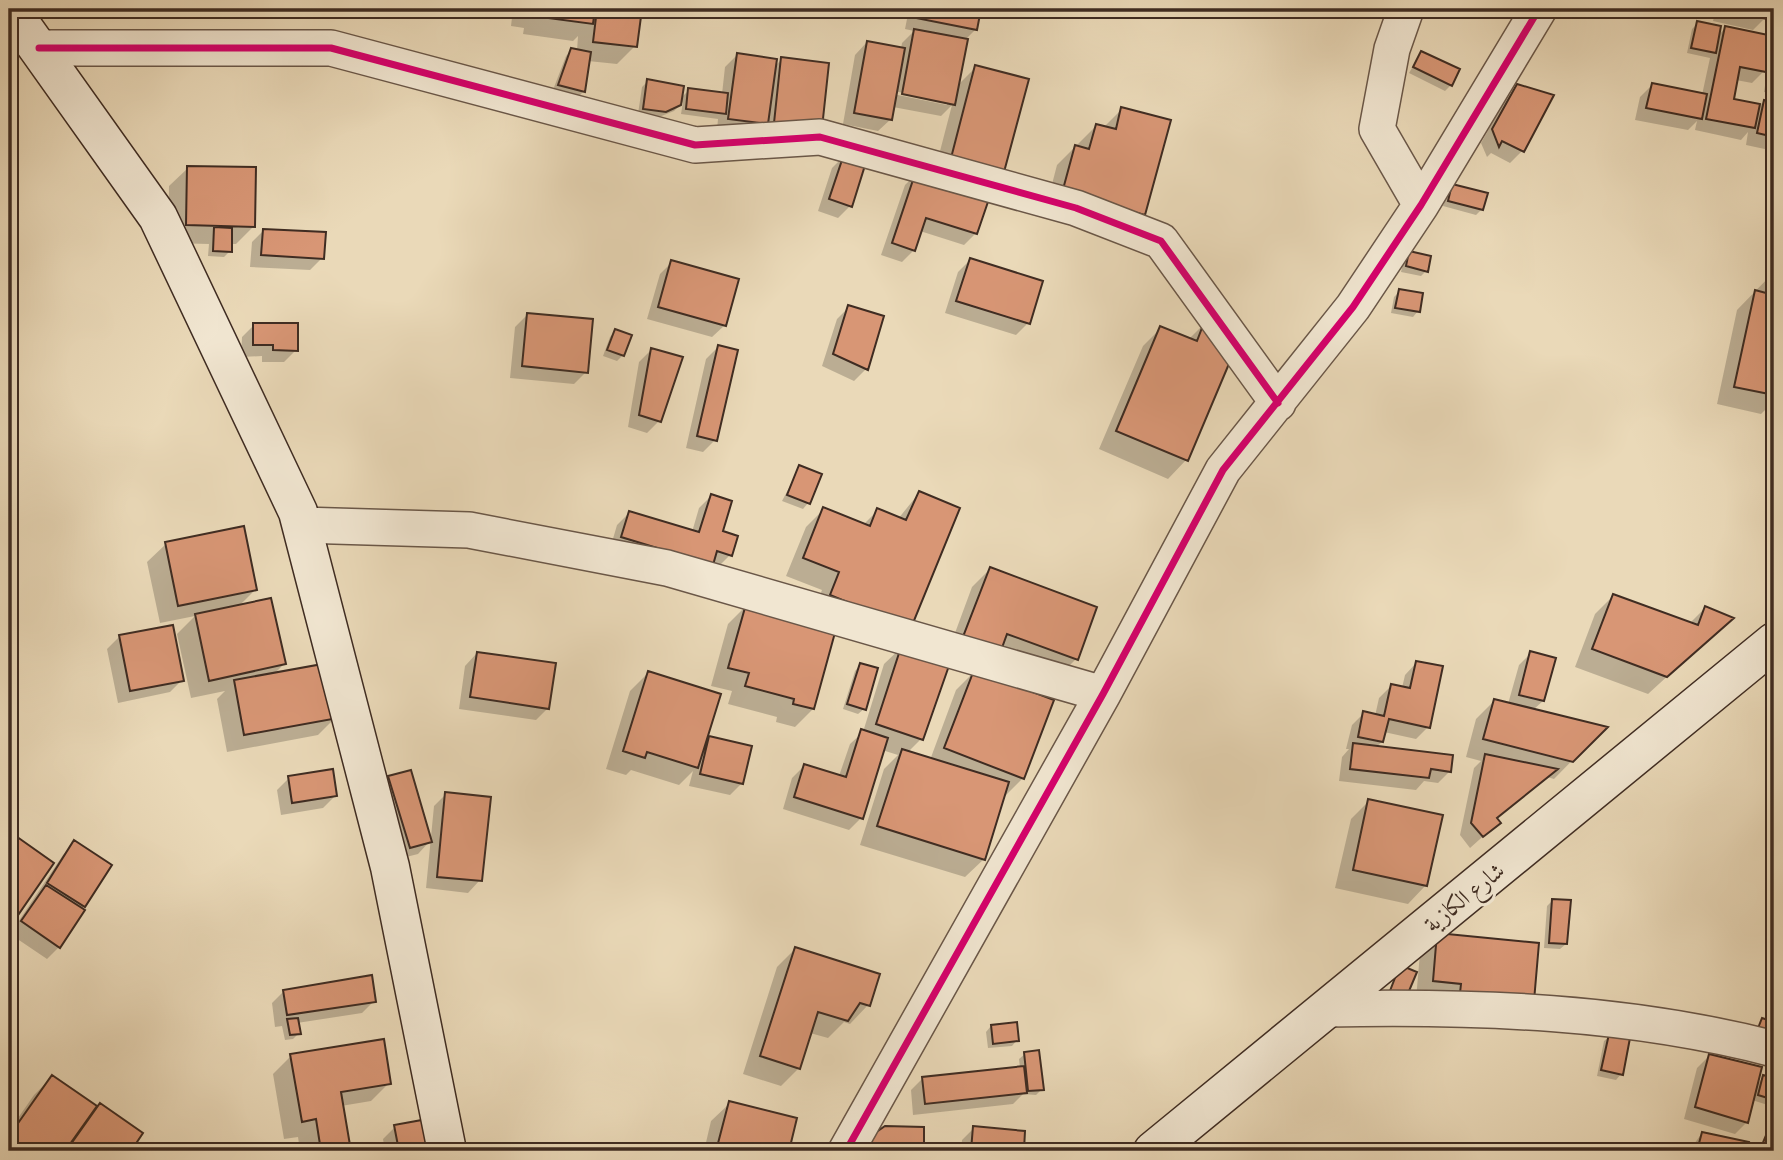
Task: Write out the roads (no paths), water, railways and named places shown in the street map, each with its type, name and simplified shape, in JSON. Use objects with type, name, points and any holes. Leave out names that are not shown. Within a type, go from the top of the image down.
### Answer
[{"type":"street","points":[[10,9],[158,217],[298,512],[390,867],[447,1151]]},
{"type":"street","points":[[1406,9],[1392,49],[1377,129],[1421,205]]},
{"type":"street","points":[[846,1151],[1103,694],[1223,470],[1353,307],[1421,205],[1539,9]]},
{"type":"street","points":[[38,48],[331,48],[695,145],[820,137],[1076,208],[1161,241],[1278,403]]},
{"type":"street","points":[[301,525],[469,530],[667,568],[1103,694]]},
{"type":"street","name":"شارع الكازية","points":[[1153,1151],[1774,642]]},
{"type":"street","points":[[1327,1009],[1453,1008],[1555,1014],[1715,1033],[1774,1049]]}]
